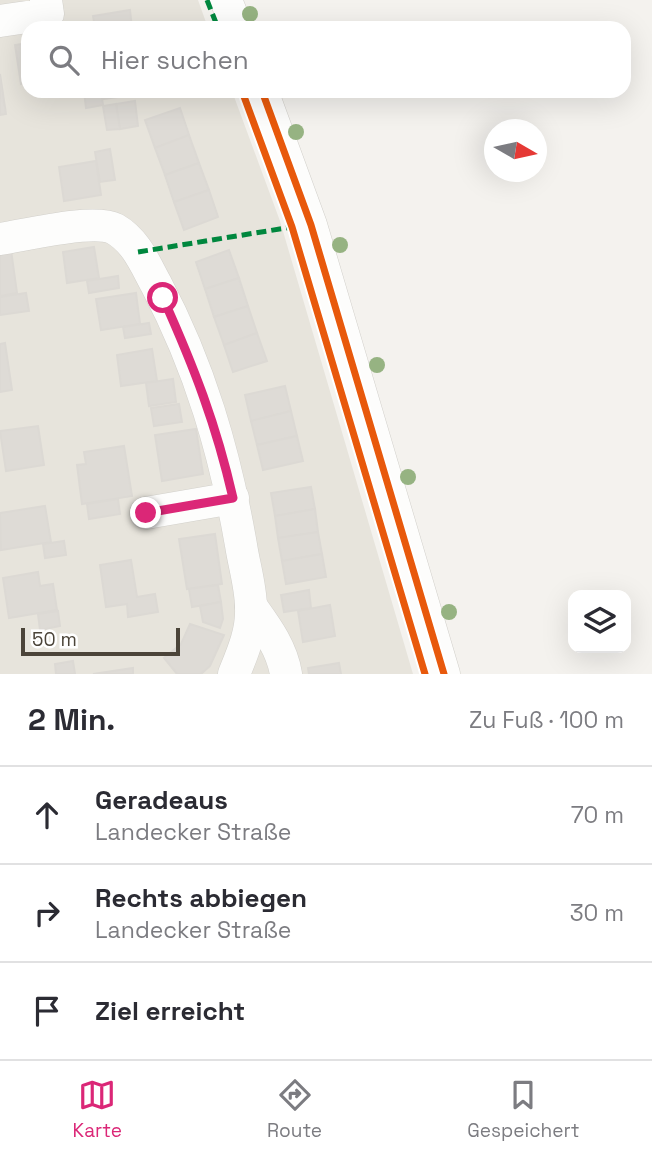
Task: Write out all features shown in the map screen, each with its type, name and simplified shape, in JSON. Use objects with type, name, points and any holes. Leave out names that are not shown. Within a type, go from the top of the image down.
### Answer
[{"type":"street","points":[[0,21],[47,14],[46,0]]},
{"type":"street","points":[[226,0],[234,21]]},
{"type":"street","points":[[265,98],[311,225],[444,674]]},
{"type":"street","points":[[0,239],[96,224],[113,228],[126,237],[138,252],[163,298],[190,358],[220,441],[233,498],[251,606],[250,629],[234,674]]},
{"type":"street","points":[[146,513],[233,498]]},
{"type":"street","points":[[251,606],[281,654],[286,674]]},
{"type":"shaded area","points":[[0,0],[198,0],[206,21],[21,21],[21,98],[235,98],[280,221],[413,674],[0,674]]},
{"type":"building","points":[[130,10],[131,21],[94,21],[93,16]]},
{"type":"building","points":[[21,44],[21,84],[15,45]]},
{"type":"building","points":[[0,74],[6,114],[0,115]]},
{"type":"building","points":[[85,98],[102,98],[103,105],[86,108]]},
{"type":"building","points":[[135,101],[138,126],[120,129],[116,104]]},
{"type":"building","points":[[116,104],[120,129],[107,130],[103,106]]},
{"type":"building","points":[[180,108],[189,135],[155,148],[145,120]]},
{"type":"building","points":[[189,135],[199,163],[165,175],[155,148]]},
{"type":"building","points":[[110,149],[115,180],[100,182],[95,152]]},
{"type":"building","points":[[96,161],[101,195],[64,201],[59,167]]},
{"type":"building","points":[[199,163],[209,190],[174,202],[165,175]]},
{"type":"building","points":[[209,190],[218,217],[184,230],[174,202]]},
{"type":"building","points":[[94,247],[99,278],[67,283],[63,252]]},
{"type":"building","points":[[11,250],[17,293],[0,296],[0,252]]},
{"type":"building","points":[[229,250],[239,278],[205,289],[196,262]]},
{"type":"building","points":[[118,276],[119,288],[89,293],[87,281]]},
{"type":"building","points":[[239,278],[248,306],[214,317],[205,289]]},
{"type":"building","points":[[26,293],[29,311],[0,315],[0,297]]},
{"type":"building","points":[[136,293],[140,324],[101,330],[96,299]]},
{"type":"building","points":[[248,306],[257,333],[224,345],[214,317]]},
{"type":"building","points":[[149,323],[151,334],[125,338],[123,327]]},
{"type":"building","points":[[257,333],[267,361],[233,372],[224,345]]},
{"type":"building","points":[[5,343],[12,390],[0,392],[0,344]]},
{"type":"building","points":[[152,349],[157,381],[121,386],[117,355]]},
{"type":"building","points":[[173,379],[176,402],[149,406],[146,383]]},
{"type":"building","points":[[285,386],[291,411],[251,421],[245,395]]},
{"type":"building","points":[[179,404],[182,422],[154,426],[151,408]]},
{"type":"building","points":[[291,411],[297,436],[257,445],[251,421]]},
{"type":"building","points":[[38,426],[44,465],[6,471],[0,431]]},
{"type":"building","points":[[196,429],[203,474],[162,481],[155,435]]},
{"type":"building","points":[[297,436],[303,461],[263,470],[257,445]]},
{"type":"building","points":[[124,446],[132,496],[82,504],[77,465],[86,464],[84,452]]},
{"type":"building","points":[[311,487],[315,509],[275,516],[271,493]]},
{"type":"building","points":[[118,499],[120,514],[89,519],[87,504]]},
{"type":"building","points":[[45,506],[51,542],[1,550],[0,513]]},
{"type":"building","points":[[315,509],[318,532],[278,538],[275,516]]},
{"type":"building","points":[[318,532],[322,554],[282,561],[278,538]]},
{"type":"building","points":[[215,534],[222,584],[187,589],[179,539]]},
{"type":"building","points":[[64,541],[66,555],[45,558],[43,544]]},
{"type":"building","points":[[322,554],[326,577],[286,584],[282,561]]},
{"type":"building","points":[[131,560],[137,597],[155,594],[158,612],[128,617],[127,604],[106,607],[100,565]]},
{"type":"building","points":[[38,572],[40,586],[53,584],[57,610],[9,618],[3,578]]},
{"type":"building","points":[[218,585],[221,602],[192,607],[189,589]]},
{"type":"building","points":[[309,590],[311,608],[284,612],[281,595]]},
{"type":"building","points":[[221,602],[223,619],[220,628],[203,622],[200,606]]},
{"type":"building","points":[[330,605],[335,636],[303,642],[298,611]]},
{"type":"building","points":[[58,611],[60,626],[40,630],[38,614]]},
{"type":"building","points":[[190,624],[224,635],[210,666],[201,674],[177,674],[164,658],[181,644]]},
{"type":"building","points":[[73,661],[75,674],[56,674],[55,664]]},
{"type":"building","points":[[339,663],[341,674],[309,674],[308,668]]},
{"type":"building","points":[[133,668],[133,674],[93,674]]},
{"type":"marked path","points":[[207,0],[215,21]]},
{"type":"marked path","points":[[138,252],[292,227]]},
{"type":"cycle path","points":[[245,98],[292,227],[425,674]]},
{"type":"cycle path","points":[[265,98],[311,225],[444,674]]},
{"type":"route","points":[[146,513],[233,498],[220,441],[203,389],[163,298]]}]
